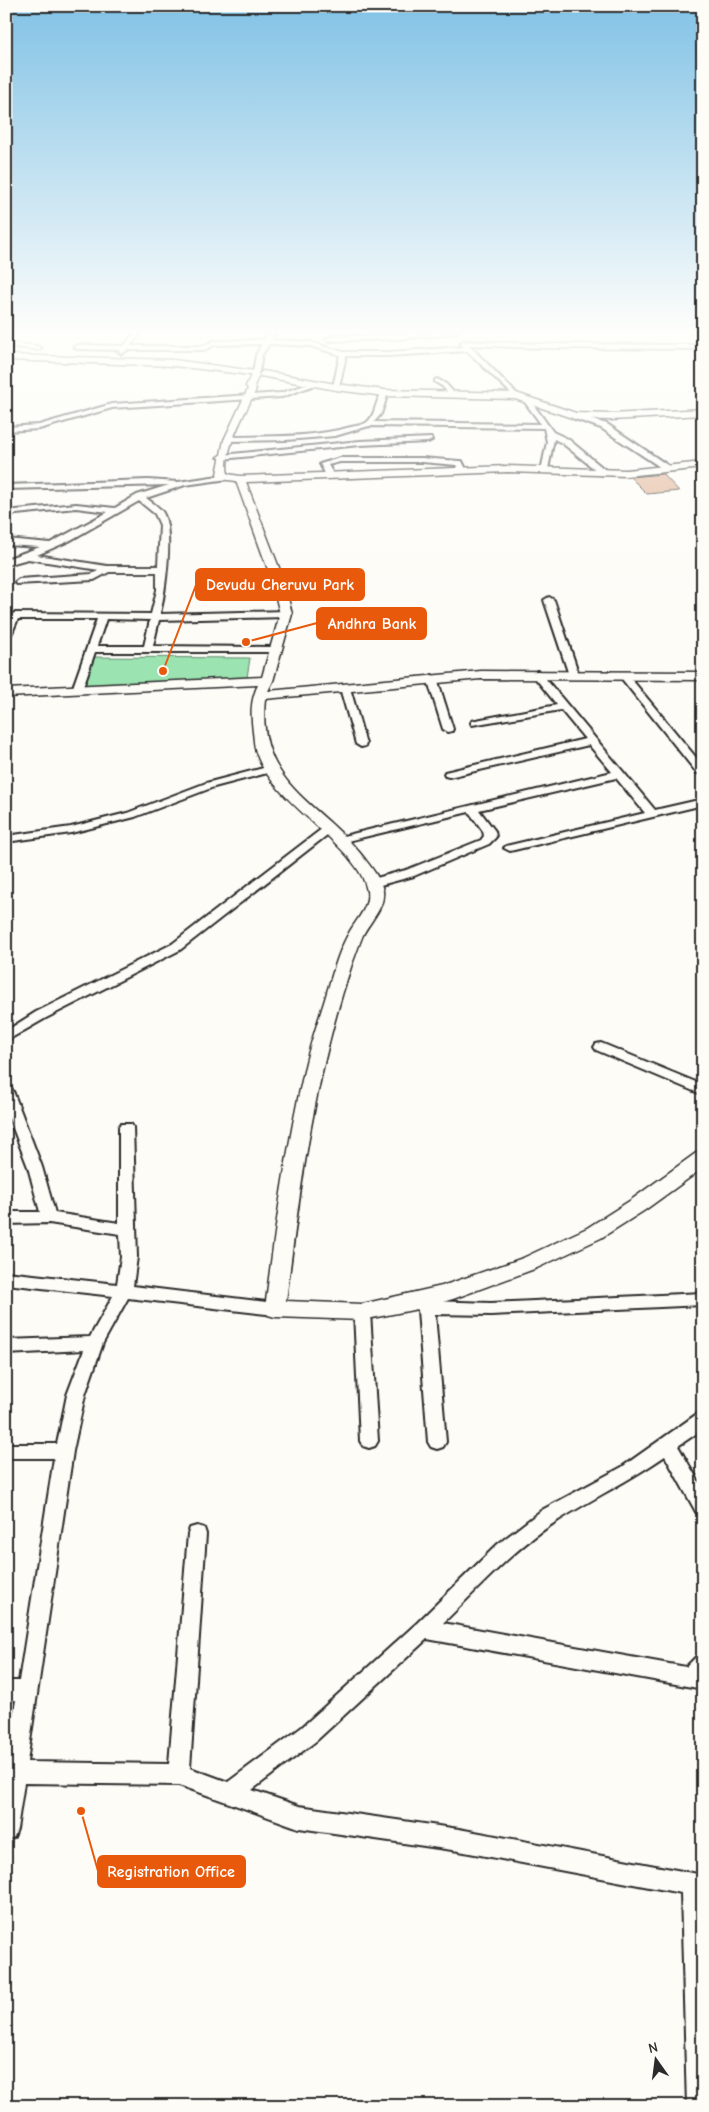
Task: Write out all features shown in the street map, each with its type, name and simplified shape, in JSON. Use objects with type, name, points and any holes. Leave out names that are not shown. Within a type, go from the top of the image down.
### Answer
[{"type":"street","points":[[6,429],[40,428]]},
{"type":"street","points":[[234,428],[222,456],[222,474],[232,478],[277,578],[286,614],[257,714],[263,754],[291,796],[352,852],[367,872],[373,884],[374,907],[356,934],[347,956],[313,1069],[290,1184],[275,1309]]},
{"type":"street","points":[[229,439],[286,438],[335,434],[356,428]]},
{"type":"street","points":[[547,428],[551,434],[565,441],[604,473]]},
{"type":"street","points":[[606,428],[668,469]]},
{"type":"street","points":[[544,469],[551,434]]},
{"type":"street","points":[[222,456],[360,443],[428,440]]},
{"type":"street","points":[[330,475],[324,464],[340,460],[440,461],[459,463],[463,471]]},
{"type":"street","points":[[6,487],[98,483],[184,483],[232,478],[544,469],[604,473],[703,466]]},
{"type":"street","points":[[6,494],[73,491],[86,489],[98,483]]},
{"type":"street","points":[[6,562],[27,556],[66,539],[114,510],[140,497],[184,483]]},
{"type":"street","points":[[140,497],[158,513],[164,525],[161,590],[148,649]]},
{"type":"street","points":[[6,513],[76,506],[114,510]]},
{"type":"street","points":[[6,542],[51,545]]},
{"type":"street","points":[[27,556],[106,569],[161,569]]},
{"type":"street","points":[[19,582],[94,577],[106,569]]},
{"type":"street","points":[[549,600],[574,675]]},
{"type":"street","points":[[6,635],[15,616],[286,614]]},
{"type":"street","points":[[77,690],[93,649],[103,616]]},
{"type":"street","points":[[93,649],[276,650]]},
{"type":"street","points":[[537,674],[651,813]]},
{"type":"street","points":[[6,693],[77,690],[345,688],[432,678],[481,675],[703,676]]},
{"type":"street","points":[[625,676],[701,771]]},
{"type":"street","points":[[432,678],[448,729]]},
{"type":"street","points":[[345,688],[361,744]]},
{"type":"street","points":[[476,723],[563,706]]},
{"type":"street","points":[[449,774],[591,741]]},
{"type":"street","points":[[6,839],[71,830],[131,816],[210,785],[272,770]]},
{"type":"street","points":[[6,1037],[41,1015],[176,947],[333,835],[472,808],[618,774]]},
{"type":"street","points":[[510,848],[703,802]]},
{"type":"street","points":[[373,884],[410,873],[485,842],[490,837],[489,831],[472,808]]},
{"type":"street","points":[[601,1047],[703,1090]]},
{"type":"street","points":[[6,1091],[35,1167],[49,1217]]},
{"type":"street","points":[[6,1829],[64,1451],[76,1395],[95,1343],[124,1291],[129,1257],[126,1127]]},
{"type":"street","points":[[422,1304],[530,1263],[594,1233],[638,1205],[703,1158]]},
{"type":"street","points":[[6,1218],[49,1217],[127,1230]]},
{"type":"street","points":[[6,1278],[275,1309],[362,1312],[422,1304],[491,1309],[703,1298]]},
{"type":"street","points":[[422,1304],[437,1442]]},
{"type":"street","points":[[362,1312],[368,1441]]},
{"type":"street","points":[[6,1347],[95,1343]]},
{"type":"street","points":[[231,1793],[310,1734],[424,1629],[505,1550],[542,1522],[628,1472],[703,1419]]},
{"type":"street","points":[[667,1444],[703,1506]]},
{"type":"street","points":[[6,1451],[64,1451]]},
{"type":"street","points":[[179,1775],[197,1534]]},
{"type":"street","points":[[424,1629],[699,1674]]},
{"type":"street","points":[[6,1691],[27,1690]]},
{"type":"street","points":[[16,1772],[179,1775],[299,1817],[459,1840],[697,1885],[699,2106]]},
{"type":"green space","points":[[87,657],[250,658],[246,684],[69,690]]},
{"type":"building","points":[[663,474],[679,491],[647,494],[630,477]]},
{"type":"place","name":"Andhra Bank","points":[[246,642]]},
{"type":"place","name":"Devudu Cheruvu Park","points":[[163,671]]},
{"type":"place","name":"Registration Office","points":[[81,1811]]}]
